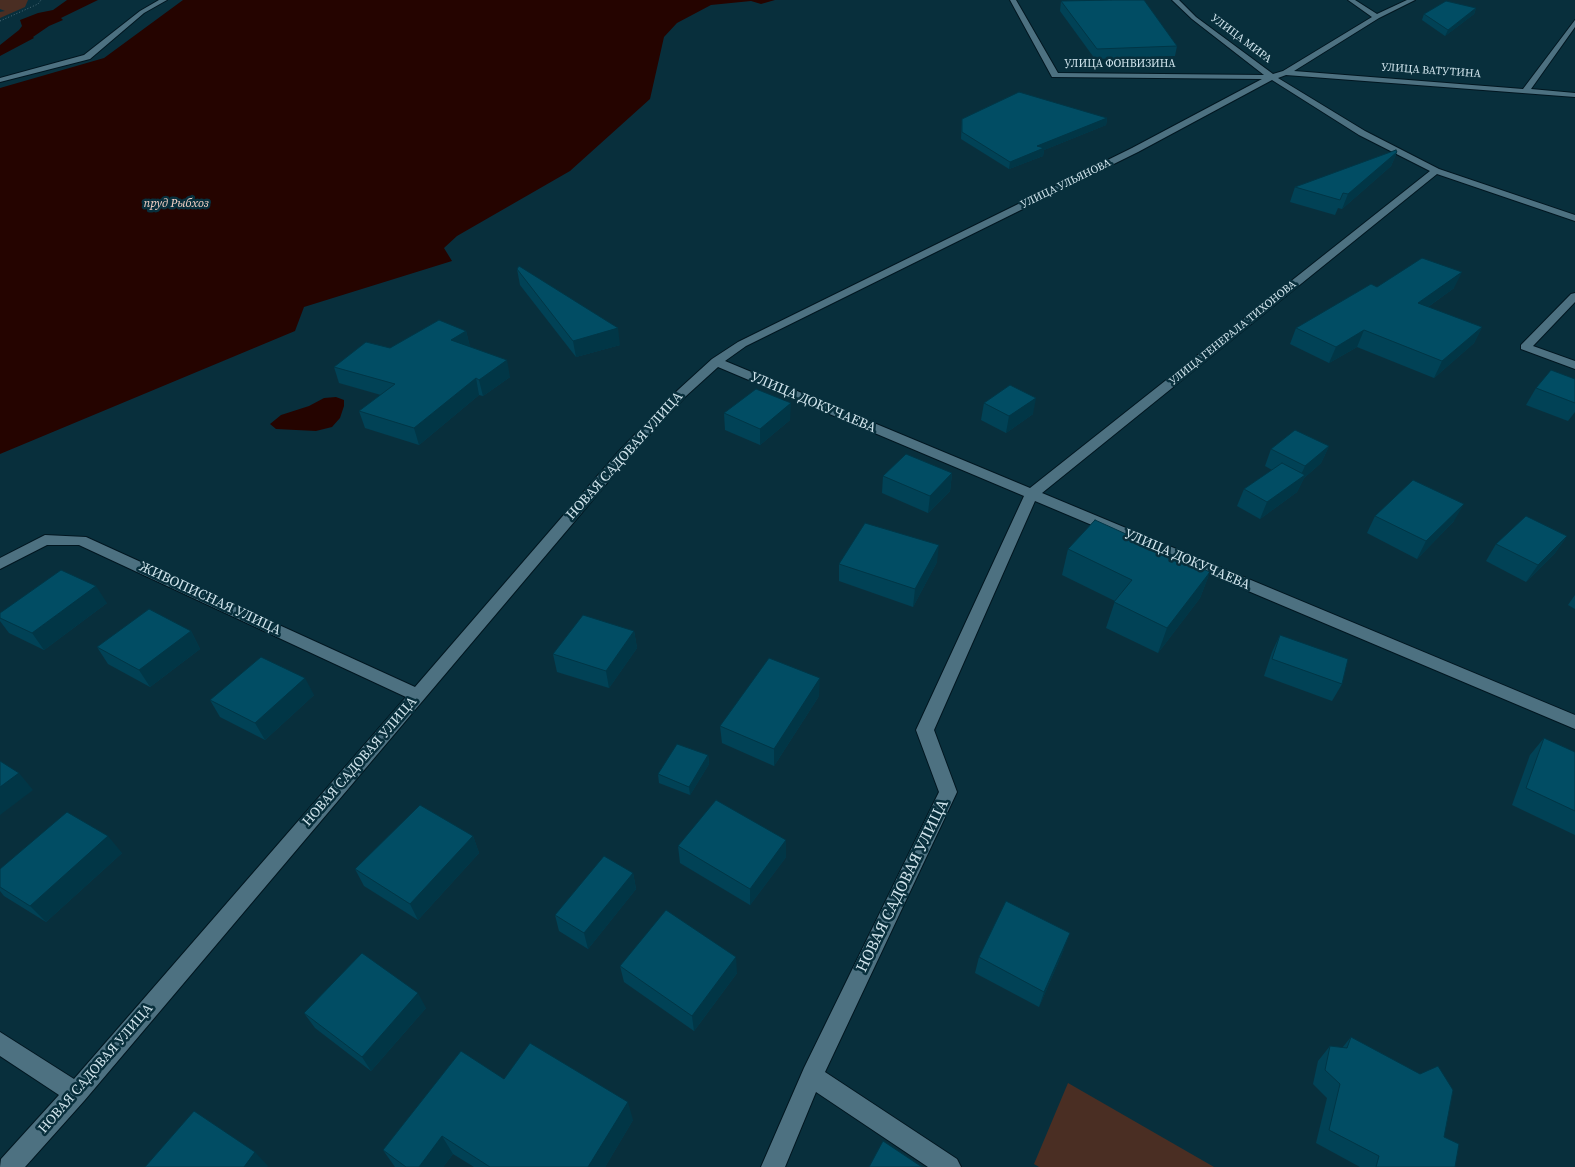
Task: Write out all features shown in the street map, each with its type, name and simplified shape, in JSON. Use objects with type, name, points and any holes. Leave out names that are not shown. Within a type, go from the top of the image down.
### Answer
[{"type":"street","points":[[0,80],[87,57],[142,12],[164,0]]},
{"type":"street","name":"УЛИЦА ФОНВИЗИНА","points":[[1013,0],[1055,76],[1272,76]]},
{"type":"street","name":"УЛИЦА МИРА","points":[[1175,0],[1194,18],[1272,76],[1362,133],[1436,171],[1575,218]]},
{"type":"street","points":[[1350,0],[1376,17]]},
{"type":"street","name":"УЛИЦА УЛЬЯНОВА","points":[[716,362],[742,344],[1135,150],[1272,76],[1286,73],[1376,17],[1412,0]]},
{"type":"street","points":[[1526,89],[1575,22]]},
{"type":"street","name":"УЛИЦА ВАТУТИНА","points":[[1286,73],[1526,89],[1575,95]]},
{"type":"street","name":"УЛИЦА ГЕНЕРАЛА ТИХОНОВА","points":[[1031,495],[1436,171]]},
{"type":"street","points":[[1575,296],[1524,347],[1575,364]]},
{"type":"street","name":"УЛИЦА ДОКУЧАЕВА","points":[[716,362],[1575,722]]},
{"type":"street","name":"НОВАЯ САДОВАЯ УЛИЦА","points":[[9,1167],[76,1093],[624,454],[682,393],[716,362]]},
{"type":"street","name":"НОВАЯ САДОВАЯ УЛИЦА","points":[[773,1167],[812,1076],[948,792],[925,730],[1031,495]]},
{"type":"street","name":"ЖИВОПИСНАЯ УЛИЦА","points":[[0,564],[45,540],[82,540],[417,695]]},
{"type":"street","points":[[0,1043],[76,1093]]},
{"type":"street","points":[[812,1076],[949,1167]]},
{"type":"path","points":[[0,20],[38,4],[41,0]]},
{"type":"shaded area","points":[[0,0],[28,0],[25,7],[0,18],[0,12],[5,11],[0,9]]},
{"type":"shaded area","points":[[1068,1083],[1214,1167],[1039,1167],[1034,1164]]},
{"type":"water","points":[[67,0],[98,0],[61,18],[63,20],[49,26],[34,38],[0,56],[0,45],[19,30],[22,26],[20,20],[53,10]]},
{"type":"water","name":"пруд Рыбхоз","points":[[183,0],[775,0],[761,4],[751,1],[711,5],[677,23],[664,37],[650,99],[570,171],[457,236],[444,248],[452,261],[304,307],[295,331],[0,454],[0,88],[104,58]]},
{"type":"water","points":[[336,397],[344,400],[344,406],[340,418],[332,427],[316,431],[276,429],[270,424],[281,415],[309,406],[324,398]]},
{"type":"building","points":[[1144,0],[1177,46],[1097,49],[1061,1]]},
{"type":"building","points":[[1446,1],[1476,8],[1448,30],[1424,14]]},
{"type":"building","points":[[1019,92],[1107,118],[1037,146],[1044,148],[1010,162],[962,132],[962,119]]},
{"type":"building","points":[[1396,150],[1397,152],[1348,194],[1343,193],[1340,200],[1295,187]]},
{"type":"building","points":[[1422,258],[1462,272],[1418,303],[1482,327],[1442,361],[1364,330],[1336,347],[1296,328],[1371,284],[1377,287]]},
{"type":"building","points":[[519,266],[618,328],[573,341],[517,269]]},
{"type":"building","points":[[439,320],[466,331],[451,340],[507,360],[479,380],[476,378],[414,428],[359,411],[395,384],[334,367],[366,342],[390,348]]},
{"type":"building","points":[[1551,370],[1575,379],[1575,403],[1536,388]]},
{"type":"building","points":[[1010,385],[1036,398],[1009,416],[984,403]]},
{"type":"building","points":[[756,389],[791,403],[760,429],[724,413]]},
{"type":"building","points":[[1295,430],[1329,446],[1305,466],[1271,449]]},
{"type":"building","points":[[906,454],[952,473],[930,496],[883,476]]},
{"type":"building","points":[[1282,463],[1305,475],[1267,502],[1244,489]]},
{"type":"building","points":[[1413,480],[1464,504],[1426,541],[1375,516]]},
{"type":"building","points":[[1526,516],[1567,536],[1538,565],[1496,544]]},
{"type":"building","points":[[1095,520],[1210,572],[1167,628],[1114,602],[1132,580],[1068,549]]},
{"type":"building","points":[[865,523],[939,545],[915,589],[839,564]]},
{"type":"building","points":[[61,570],[96,586],[32,633],[0,618],[0,613]]},
{"type":"building","points":[[149,609],[191,631],[139,670],[97,647]]},
{"type":"building","points":[[583,615],[634,631],[606,671],[553,654]]},
{"type":"building","points":[[1280,635],[1348,659],[1342,684],[1272,659]]},
{"type":"building","points":[[261,657],[305,678],[255,723],[210,700]]},
{"type":"building","points":[[769,658],[820,678],[774,749],[720,726]]},
{"type":"building","points":[[1544,738],[1575,752],[1575,811],[1526,788]]},
{"type":"building","points":[[677,744],[708,755],[689,787],[658,774]]},
{"type":"building","points":[[0,761],[19,773],[0,787]]},
{"type":"building","points":[[716,800],[786,840],[750,889],[678,846]]},
{"type":"building","points":[[420,805],[473,836],[410,904],[355,869]]},
{"type":"building","points":[[67,812],[108,836],[30,906],[0,887],[0,869]]},
{"type":"building","points":[[604,856],[633,873],[584,933],[555,915]]},
{"type":"building","points":[[1006,901],[1070,933],[1044,992],[979,957]]},
{"type":"building","points":[[666,910],[736,957],[692,1016],[620,966]]},
{"type":"building","points":[[362,953],[418,993],[362,1057],[304,1013]]},
{"type":"building","points":[[1351,1037],[1420,1074],[1438,1066],[1453,1090],[1444,1137],[1459,1144],[1455,1167],[1376,1167],[1379,1156],[1329,1130],[1340,1084],[1325,1070],[1330,1046],[1347,1048]]},
{"type":"building","points":[[530,1043],[628,1102],[588,1167],[490,1167],[442,1136],[419,1167],[406,1167],[383,1150],[461,1051],[504,1079]]},
{"type":"building","points":[[194,1111],[255,1152],[244,1167],[145,1167]]},
{"type":"building","points":[[883,1141],[922,1167],[869,1167]]}]
